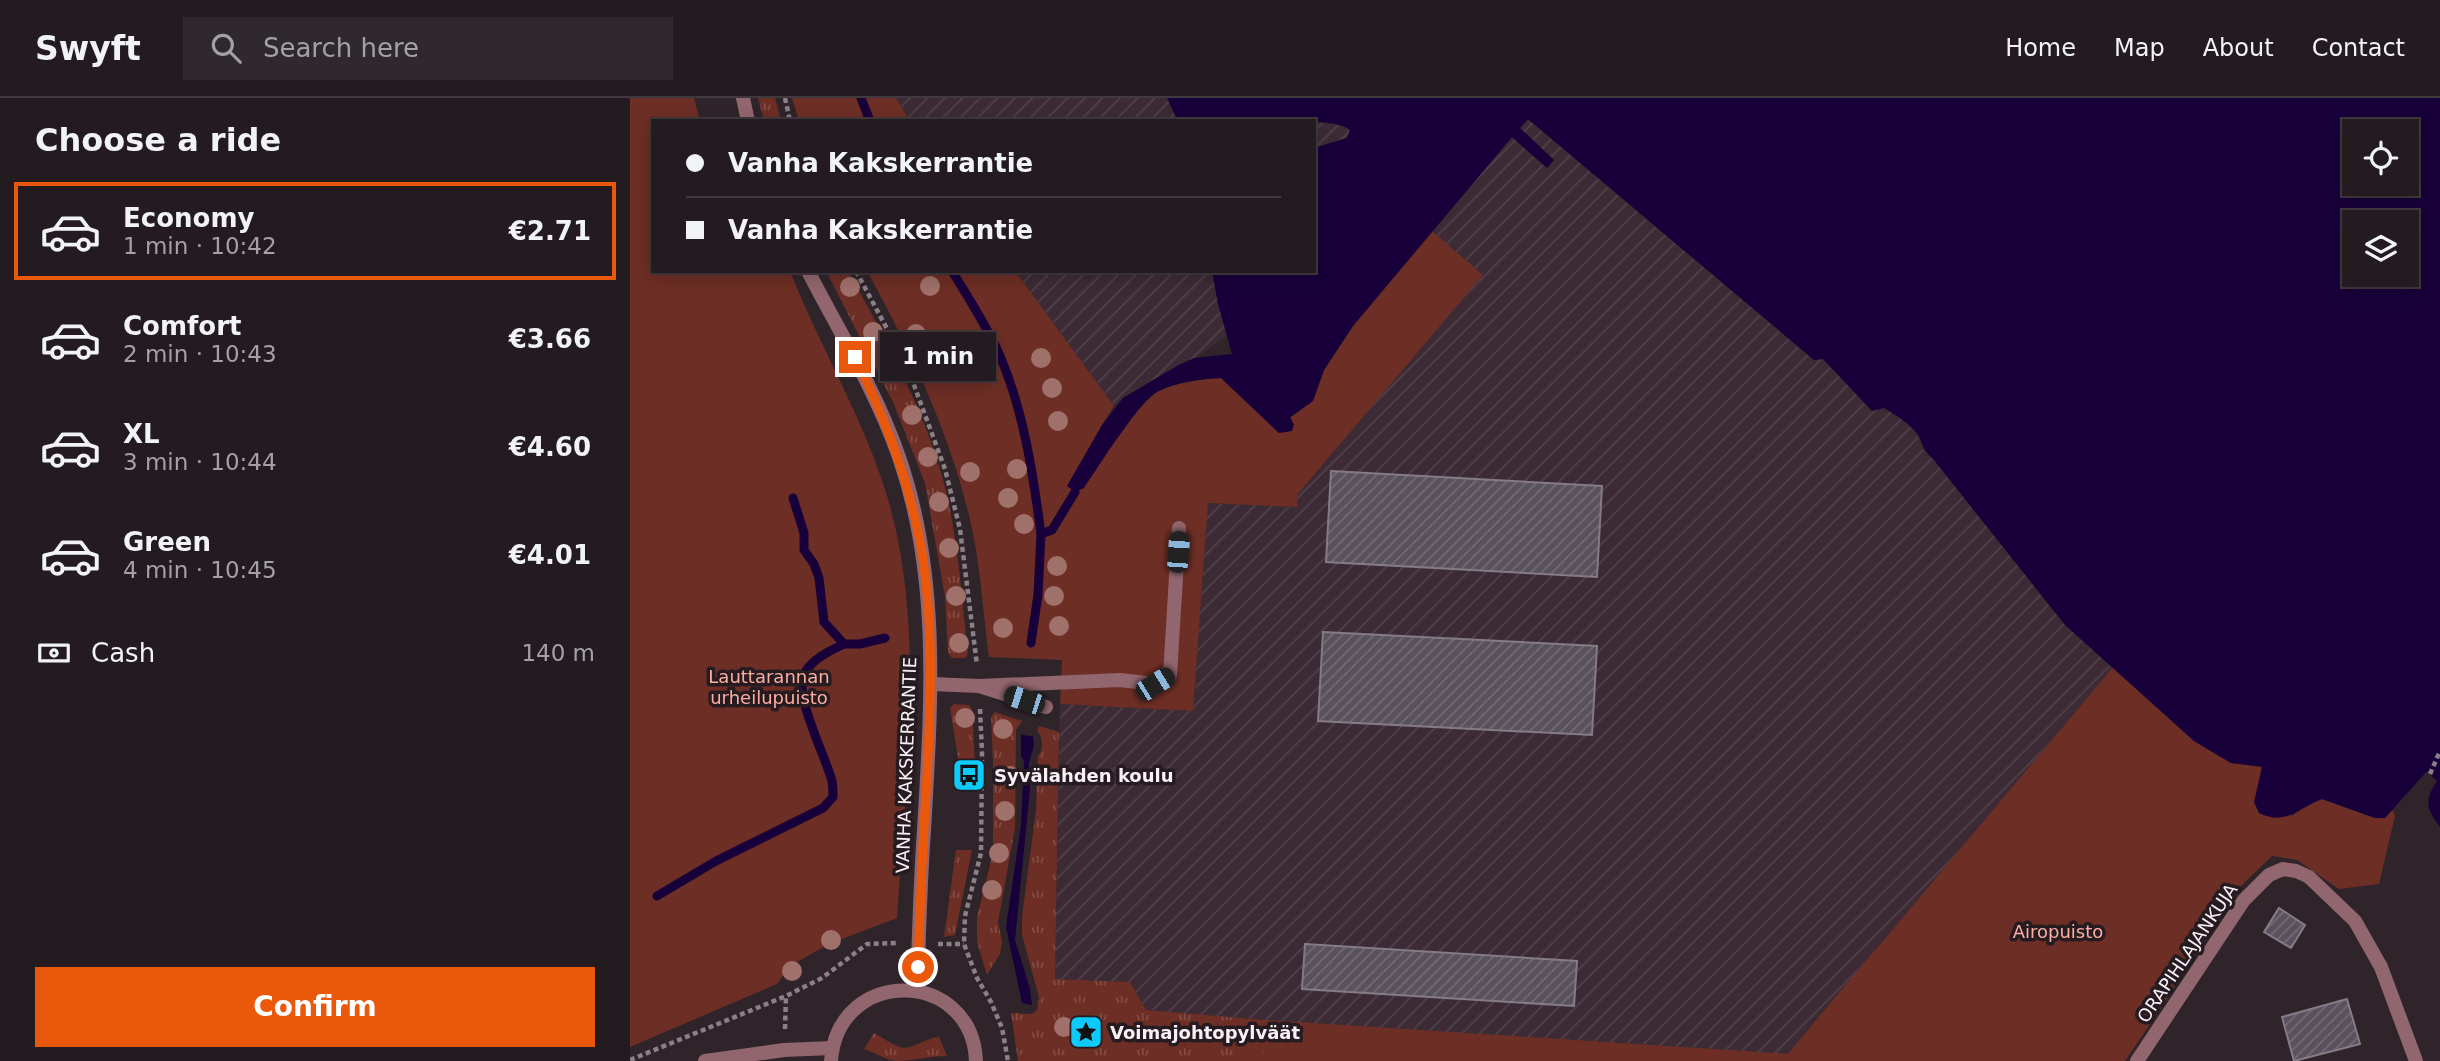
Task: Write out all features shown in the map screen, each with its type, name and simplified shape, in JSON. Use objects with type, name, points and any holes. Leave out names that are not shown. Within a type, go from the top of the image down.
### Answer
[{"type":"street","points":[[743,98],[748,119]]},
{"type":"street","name":"VANHA KAKSKERRANTIE","points":[[809,273],[855,357],[899,459],[914,510],[923,559],[932,684],[917,991]]},
{"type":"street","points":[[932,684],[1120,680],[1155,684],[1170,674],[1179,528]]},
{"type":"street","points":[[979,685],[1046,708]]},
{"type":"street","name":"ORAPIHLAJANKUJA","points":[[2137,1061],[2244,900],[2269,875],[2283,869],[2309,877],[2355,921],[2381,967],[2416,1061]]},
{"type":"street","points":[[705,1061],[784,1050],[832,1055],[843,1023],[861,1003],[890,991],[917,991],[934,996],[949,1005],[962,1018],[971,1033],[976,1061]]},
{"type":"path","points":[[785,98],[790,119]]},
{"type":"path","points":[[857,273],[907,366],[945,469],[960,529],[976,656]]},
{"type":"path","points":[[980,710],[981,853],[965,916],[964,944],[977,978],[1002,1028],[1008,1061]]},
{"type":"path","points":[[2430,774],[2440,751]]},
{"type":"path","points":[[630,1060],[786,996],[822,978],[867,944],[879,942]]},
{"type":"shaded area","points":[[896,98],[1167,98],[1177,119],[909,119]]},
{"type":"shaded area","points":[[1167,98],[2440,98],[2440,827],[2428,804],[2437,781],[2427,771],[2385,818],[2375,818],[2322,799],[2284,817],[2268,817],[2259,813],[2254,802],[2262,767],[2231,763],[2194,741],[2065,625],[1927,452],[1913,428],[1884,408],[1872,411],[1823,359],[1814,360],[1528,119],[1520,128],[1554,160],[1547,168],[1512,137],[1353,326],[1324,370],[1313,401],[1290,417],[1294,425],[1292,431],[1279,433],[1221,378],[1180,383],[1149,398],[1084,488],[1075,492],[1067,486],[1102,425],[1123,398],[1194,358],[1232,354],[1212,273],[1316,273],[1316,147],[1347,138],[1350,130],[1339,125],[1316,122],[1316,119],[1177,119]]},
{"type":"shaded area","points":[[1528,119],[1814,360],[1823,359],[1872,410],[1884,408],[1906,422],[1918,435],[1923,450],[1934,460],[2065,624],[2113,667],[1788,1054],[1146,1010],[1130,982],[1055,979],[1060,704],[1193,711],[1208,503],[1296,507],[1297,495],[1482,275],[1432,231],[1512,137],[1547,168],[1554,160],[1519,128]]},
{"type":"shaded area","points":[[1316,122],[1346,126],[1350,130],[1347,138],[1316,147]]},
{"type":"shaded area","points":[[1016,273],[1212,273],[1227,336],[1114,406]]},
{"type":"shaded area","points":[[1021,735],[1033,736],[1034,745],[1029,763],[1030,789],[1015,940],[1030,989],[1032,1005],[1022,1003],[1006,927],[1021,825],[1024,761],[1021,756]]},
{"type":"green space","name":"Lauttarannan urheilupuisto","points":[[630,98],[694,98],[699,119],[651,119],[651,273],[791,273],[869,445],[890,506],[901,555],[907,606],[910,658],[908,763],[897,918],[829,944],[790,966],[777,984],[630,1047]]},
{"type":"green space","points":[[758,98],[775,98],[780,119],[763,119]]},
{"type":"green space","points":[[792,98],[896,98],[909,119],[798,119]]},
{"type":"green space","points":[[1432,231],[1483,275],[1297,495],[1297,507],[1208,503],[1193,711],[1060,704],[1062,660],[989,657],[975,545],[954,462],[915,364],[868,273],[1016,273],[1114,406],[1102,425],[1075,492],[1084,487],[1149,398],[1172,386],[1221,378],[1278,432],[1290,418],[1313,401],[1324,370],[1353,326]]},
{"type":"green space","points":[[827,273],[849,273],[901,371],[934,449],[955,541],[968,652],[966,658],[952,658],[948,653],[945,597],[925,483],[893,402]]},
{"type":"green space","name":"Airopuisto","points":[[2113,667],[2194,741],[2231,763],[2262,766],[2259,783],[2292,816],[2305,806],[2322,799],[2375,818],[2385,818],[2392,809],[2395,816],[2379,884],[2339,889],[2297,860],[2272,856],[2244,883],[2222,910],[2125,1061],[1263,1061],[1265,1020],[1788,1054]]},
{"type":"green space","points":[[954,704],[969,705],[972,709],[975,765],[959,764],[950,708]]},
{"type":"green space","points":[[995,712],[1022,721],[1016,730],[1015,828],[998,922],[1002,941],[1000,954],[987,975],[977,942],[977,917],[993,853],[991,717]]},
{"type":"green space","points":[[1039,726],[1059,732],[1055,979],[1130,982],[1146,1010],[1788,1054],[1874,951],[2057,1061],[1018,1061],[1011,1013],[1032,1014],[1037,1010],[1039,997],[1022,935],[1022,917],[1036,810],[1038,757],[1042,747],[1037,730]]},
{"type":"green space","points":[[956,850],[972,850],[955,935],[944,937]]},
{"type":"green space","points":[[874,1033],[905,1048],[939,1037],[947,1056],[902,1061],[888,1059],[864,1049]]},
{"type":"building","points":[[1331,471],[1602,486],[1597,577],[1326,562]]},
{"type":"building","points":[[1323,632],[1597,646],[1592,735],[1318,721]]},
{"type":"building","points":[[2279,908],[2305,925],[2291,948],[2264,932]]},
{"type":"building","points":[[1305,944],[1577,961],[1574,1006],[1302,989]]},
{"type":"building","points":[[2347,999],[2360,1044],[2294,1061],[2282,1017]]},
{"type":"waterway","points":[[861,98],[869,119]]},
{"type":"waterway","points":[[953,273],[978,313],[1008,377],[1026,444],[1041,534]]},
{"type":"waterway","points":[[1031,643],[1038,595],[1041,534],[1052,530],[1075,492]]},
{"type":"waterway","points":[[793,498],[804,533],[804,550],[814,564],[819,578],[824,622],[844,644],[860,644],[885,638]]},
{"type":"waterway","points":[[657,896],[716,861],[823,808],[833,797],[832,781],[806,709],[802,682],[805,672],[813,663],[844,644]]},
{"type":"place","name":"Syvälahden koulu","points":[[969,775]]},
{"type":"place","name":"Voimajohtopylväät","points":[[1086,1032]]},
{"type":"route","points":[[855,357],[899,459],[914,510],[926,583],[932,684],[918,967]]}]
